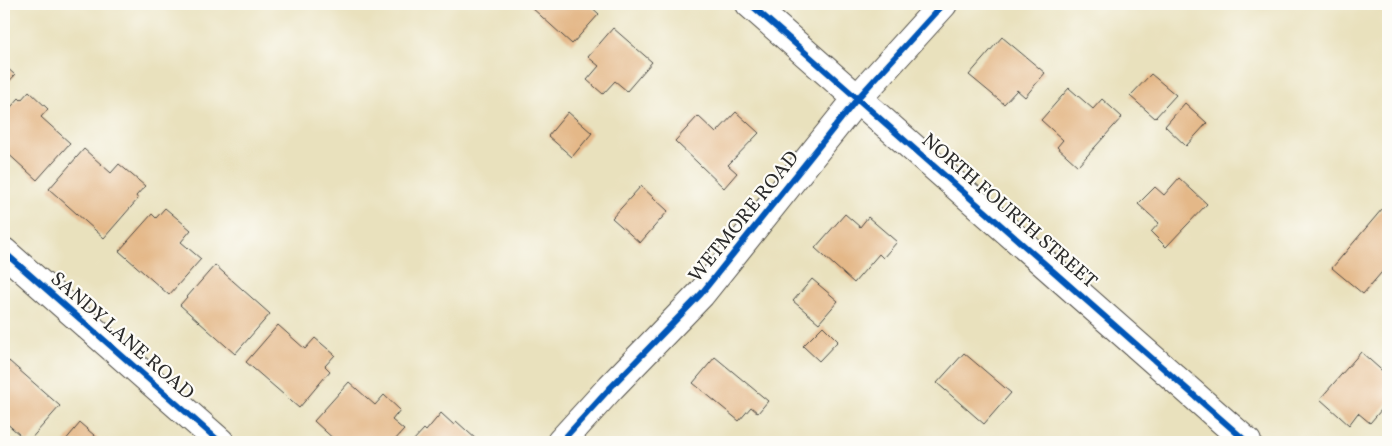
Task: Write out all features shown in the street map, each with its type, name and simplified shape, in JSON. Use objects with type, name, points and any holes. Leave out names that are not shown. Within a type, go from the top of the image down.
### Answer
[{"type":"street","name":"NORTH FOURTH STREET","points":[[750,4],[1247,442]]},
{"type":"street","name":"WETMORE ROAD","points":[[561,442],[701,294],[857,99],[943,4]]},
{"type":"street","name":"SANDY LANE ROAD","points":[[4,252],[220,442]]},
{"type":"building","points":[[534,4],[588,4],[599,14],[572,44],[531,7]]},
{"type":"building","points":[[613,28],[652,62],[627,91],[615,81],[603,94],[587,80],[599,66],[588,57]]},
{"type":"building","points":[[1002,37],[1045,73],[1025,97],[1017,90],[1004,104],[969,75]]},
{"type":"building","points":[[4,65],[15,75],[4,87]]},
{"type":"building","points":[[1151,74],[1176,95],[1155,118],[1130,96]]},
{"type":"building","points":[[1069,88],[1093,109],[1102,99],[1122,117],[1078,166],[1057,147],[1063,140],[1041,120]]},
{"type":"building","points":[[29,91],[48,109],[41,117],[70,143],[37,180],[4,150],[4,115],[19,98],[21,100]]},
{"type":"building","points":[[1185,103],[1207,123],[1186,146],[1165,126]]},
{"type":"building","points":[[568,112],[592,133],[572,157],[548,136]]},
{"type":"building","points":[[736,112],[759,133],[728,165],[737,173],[724,188],[675,141],[698,116],[716,133]]},
{"type":"building","points":[[84,149],[111,173],[119,164],[145,186],[136,196],[138,199],[104,238],[49,189]]},
{"type":"building","points":[[1179,178],[1207,204],[1166,247],[1151,232],[1159,223],[1138,204],[1155,187],[1164,195]]},
{"type":"building","points":[[641,186],[668,211],[640,243],[612,218]]},
{"type":"building","points":[[1388,202],[1388,265],[1363,294],[1332,268]]},
{"type":"building","points":[[165,208],[191,230],[181,242],[201,259],[169,295],[119,251],[152,214],[156,218]]},
{"type":"building","points":[[845,214],[860,227],[868,217],[897,242],[883,258],[879,254],[854,283],[815,248]]},
{"type":"building","points":[[215,265],[270,314],[235,354],[180,305]]},
{"type":"building","points":[[812,279],[838,301],[819,323],[793,301]]},
{"type":"building","points":[[278,325],[305,349],[315,338],[335,355],[325,366],[330,371],[299,408],[246,362]]},
{"type":"building","points":[[823,326],[838,341],[819,361],[803,346]]},
{"type":"building","points":[[1361,352],[1388,376],[1388,402],[1370,423],[1358,413],[1349,425],[1320,399]]},
{"type":"building","points":[[964,353],[1011,393],[984,424],[937,383]]},
{"type":"building","points":[[715,357],[768,401],[758,413],[751,407],[739,421],[693,383]]},
{"type":"building","points":[[9,361],[60,406],[28,442],[4,421],[4,368]]},
{"type":"building","points":[[349,382],[375,405],[384,395],[400,410],[392,420],[404,430],[393,442],[337,442],[314,421]]},
{"type":"building","points":[[441,413],[454,425],[456,421],[477,440],[474,442],[412,442],[424,429],[426,431]]},
{"type":"building","points":[[80,423],[102,442],[64,442]]},
{"type":"cycle path","points":[[750,4],[1247,442]]},
{"type":"cycle path","points":[[561,442],[701,294],[857,99],[943,4]]},
{"type":"cycle path","points":[[4,252],[220,442]]}]
